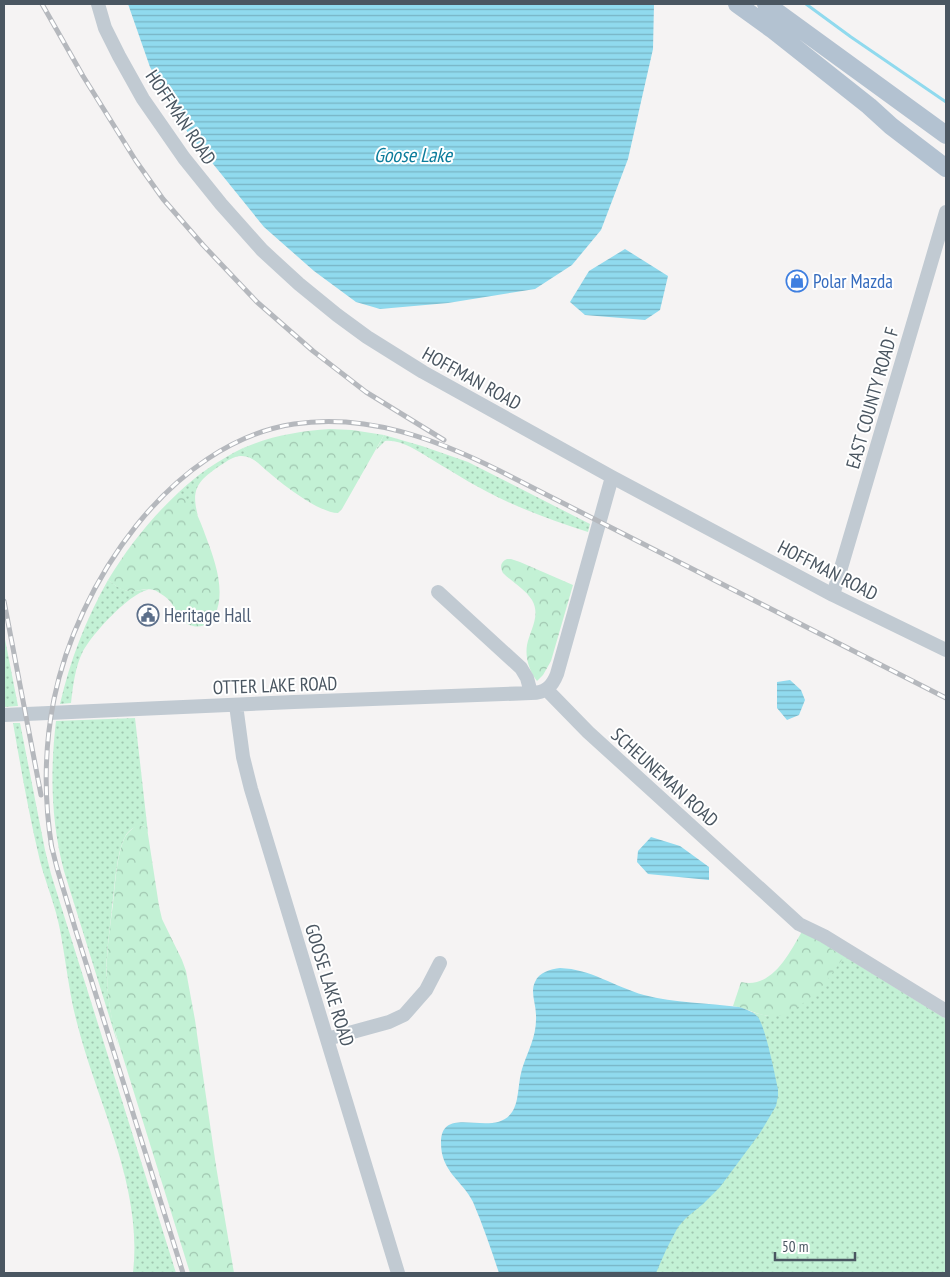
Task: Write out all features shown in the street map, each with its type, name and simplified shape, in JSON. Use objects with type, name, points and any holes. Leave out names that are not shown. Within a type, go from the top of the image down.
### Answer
[{"type":"main road","points":[[737,4],[773,30],[946,168]]},
{"type":"main road","points":[[766,4],[946,134]]},
{"type":"street","name":"HOFFMAN ROAD","points":[[98,4],[106,28],[143,99],[184,158],[221,204],[262,250],[299,284],[366,337],[423,372],[612,477],[834,595],[946,650]]},
{"type":"street","name":"EAST COUNTY ROAD F","points":[[834,595],[946,212]]},
{"type":"street","points":[[547,690],[552,685],[557,674],[612,477]]},
{"type":"street","points":[[438,592],[522,668],[531,693]]},
{"type":"street","name":"OTTER LAKE ROAD","points":[[4,715],[541,693],[547,690]]},
{"type":"street","name":"SCHEUNEMAN ROAD","points":[[547,690],[588,732],[799,924],[824,936],[946,1011]]},
{"type":"street","name":"GOOSE LAKE ROAD","points":[[236,705],[242,752],[249,783],[398,1273]]},
{"type":"street","points":[[327,1039],[389,1022],[404,1015],[426,990],[440,963]]},
{"type":"green space","points":[[330,429],[384,435],[338,513],[328,511],[302,497],[261,466],[243,448],[285,435]]},
{"type":"green space","points":[[384,435],[468,462],[590,524],[588,532],[498,497],[403,444],[385,441],[376,450]]},
{"type":"green space","points":[[243,448],[263,466],[251,458],[237,456],[213,470],[202,480],[196,492],[198,516],[179,492],[209,468]]},
{"type":"green space","points":[[179,492],[192,505],[198,517],[213,556],[218,576],[220,596],[218,606],[215,615],[206,625],[193,626],[186,623],[169,600],[155,590],[125,590],[108,580],[140,533]]},
{"type":"green space","points":[[507,559],[520,562],[573,585],[551,661],[537,681],[527,659],[527,645],[535,617],[534,606],[526,592],[503,573],[501,565]]},
{"type":"green space","points":[[108,580],[127,591],[147,589],[155,590],[147,590],[130,599],[88,643],[78,663],[71,703],[60,704],[80,640]]},
{"type":"green space","points":[[4,634],[18,706],[4,707]]},
{"type":"green space","points":[[135,718],[148,833],[145,827],[140,826],[135,827],[126,835],[116,870],[107,971],[110,1006],[119,1048],[64,871],[56,834],[52,778],[56,721]]},
{"type":"green space","points":[[13,723],[20,723],[51,874],[176,1273],[133,1273],[134,1241],[131,1209],[125,1178],[117,1146],[77,1023],[58,921],[36,844]]},
{"type":"green space","points":[[136,826],[147,828],[162,919],[186,971],[234,1273],[190,1273],[113,1025],[107,982],[108,940],[118,860],[125,837]]},
{"type":"green space","points":[[803,930],[844,957],[819,990],[801,1005],[780,1015],[764,1015],[733,1006],[741,982],[752,983],[771,975],[786,958]]},
{"type":"green space","points":[[821,942],[946,1019],[946,1273],[582,1273],[757,1016],[751,1012],[768,1016]]},
{"type":"water","name":"Goose Lake","points":[[128,4],[654,4],[653,49],[628,159],[601,230],[572,265],[535,289],[448,303],[380,309],[356,302],[314,271],[264,227],[188,133],[150,67]]},
{"type":"water","points":[[625,249],[668,276],[660,310],[645,320],[585,315],[570,302],[589,271]]},
{"type":"water","points":[[790,680],[801,690],[805,700],[799,715],[787,720],[777,708],[777,682]]},
{"type":"water","points":[[651,837],[680,846],[709,867],[709,880],[648,874],[637,862],[638,851]]},
{"type":"water","points":[[560,968],[593,975],[633,992],[656,998],[739,1007],[751,1011],[757,1016],[763,1029],[778,1089],[776,1106],[760,1133],[720,1187],[678,1227],[656,1273],[499,1273],[473,1202],[444,1161],[441,1143],[444,1130],[451,1124],[501,1121],[511,1114],[517,1099],[524,1062],[535,1030],[534,986],[542,973]]},
{"type":"waterway","points":[[806,4],[946,102]]},
{"type":"railway","points":[[42,4],[83,76],[136,161],[163,199],[203,245],[257,302],[313,351],[366,392],[444,440]]},
{"type":"railway","points":[[52,849],[49,831],[46,774],[48,737],[54,699],[66,655],[84,611],[107,567],[136,526],[170,489],[207,459],[249,437],[294,424],[348,422],[374,426],[426,439],[476,459],[946,698]]},
{"type":"railway","points":[[4,601],[41,795]]},
{"type":"railway","points":[[51,844],[75,928],[183,1273]]},
{"type":"place","name":"Polar Mazda","points":[[797,281]]},
{"type":"place","name":"Heritage Hall","points":[[148,615]]}]
